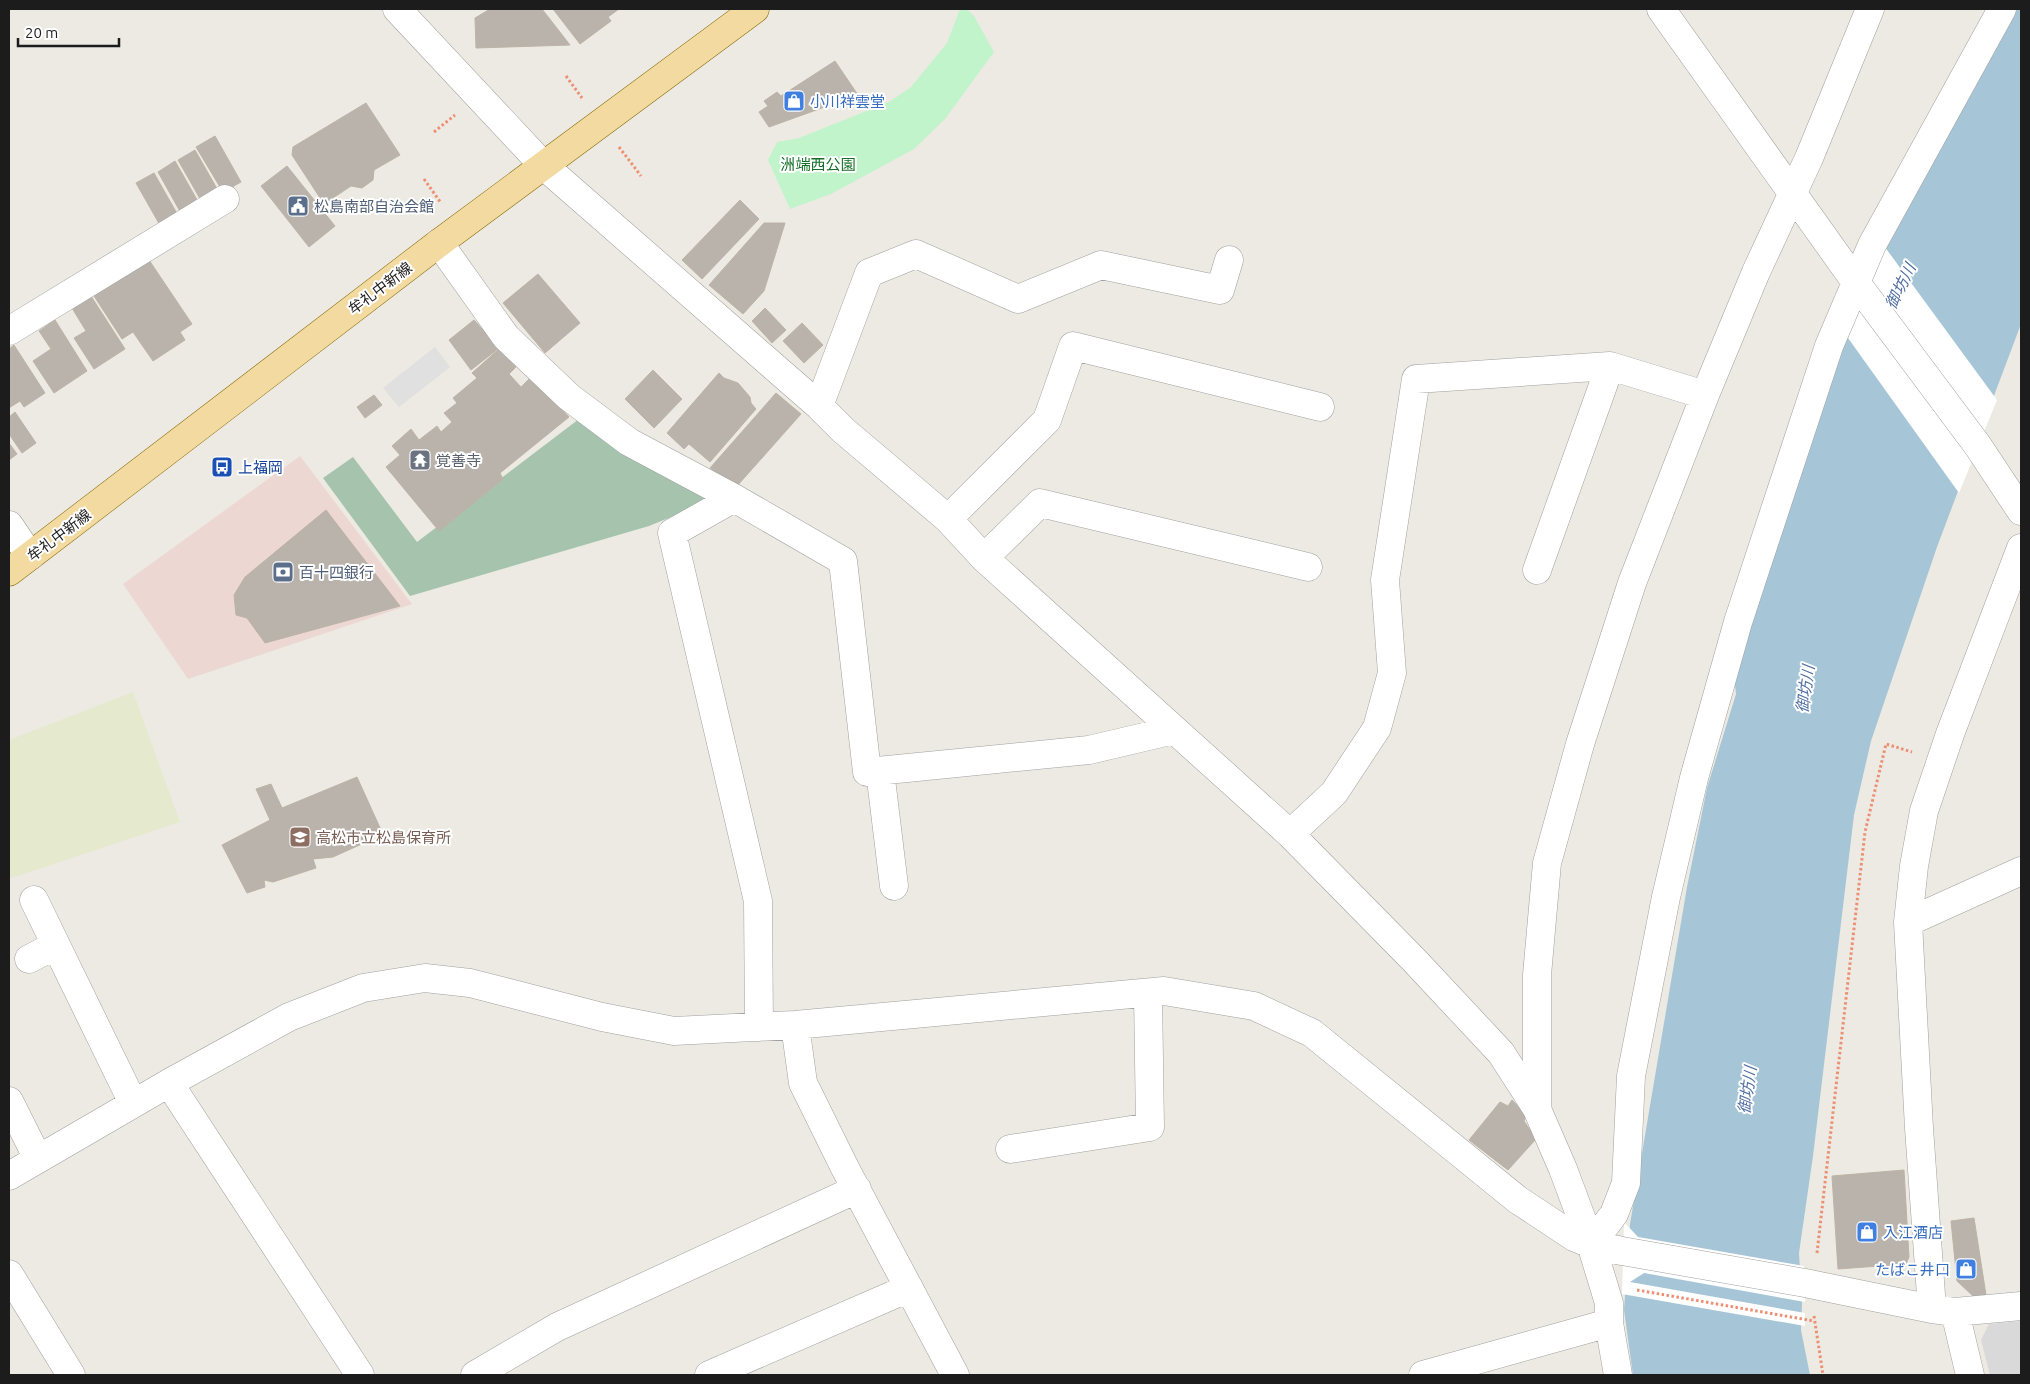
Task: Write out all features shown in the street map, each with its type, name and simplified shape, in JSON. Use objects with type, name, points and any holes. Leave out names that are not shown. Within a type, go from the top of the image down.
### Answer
[{"type":"main road","name":"牟礼中新線","points":[[9,572],[439,243],[755,9]]},
{"type":"street","points":[[397,9],[543,165],[819,406],[843,430],[948,519],[984,558],[1290,834],[1414,960],[1502,1054],[1537,1109],[1563,1169],[1591,1244],[1609,1303],[1609,1323],[1618,1375]]},
{"type":"street","points":[[1661,9],[1858,285],[1978,446],[2021,511]]},
{"type":"street","points":[[1537,1109],[1537,975],[1548,863],[1580,744],[1632,582],[1705,395],[1756,272],[1793,195],[1870,9]]},
{"type":"street","points":[[1591,1244],[1614,1214],[1626,1183],[1632,1076],[1666,897],[1694,778],[1738,622],[1829,346],[1858,285],[1872,245],[2002,9]]},
{"type":"street","points":[[9,331],[225,199]]},
{"type":"street","points":[[439,243],[506,336],[569,398],[629,442],[734,498],[843,561],[867,772],[1089,750],[1174,730]]},
{"type":"street","points":[[819,406],[869,273],[916,254],[1018,299],[1101,265],[1220,290],[1229,260]]},
{"type":"street","points":[[948,519],[1047,420],[1073,346],[1320,406]]},
{"type":"street","points":[[1290,834],[1334,793],[1377,728],[1392,673],[1384,580],[1416,379],[1610,366],[1705,395]]},
{"type":"street","points":[[1537,570],[1610,366]]},
{"type":"street","points":[[734,498],[672,533],[758,901],[760,1027]]},
{"type":"street","points":[[984,558],[1040,503],[1308,567]]},
{"type":"street","points":[[9,525],[30,556]]},
{"type":"street","points":[[1970,1375],[1943,1311],[1919,1128],[1908,922],[1914,866],[1924,811],[2021,548]]},
{"type":"street","points":[[880,771],[894,886]]},
{"type":"street","points":[[1908,922],[2021,871]]},
{"type":"street","points":[[34,900],[133,1103]]},
{"type":"street","points":[[29,959],[56,945]]},
{"type":"street","points":[[9,1176],[133,1103],[288,1017],[363,988],[425,978],[470,984],[602,1017],[674,1031],[795,1026],[1164,991],[1254,1006],[1312,1033],[1518,1200],[1574,1237],[1591,1244],[1943,1311],[2021,1306]]},
{"type":"street","points":[[1010,1149],[1150,1127],[1148,993]]},
{"type":"street","points":[[795,1026],[803,1084],[856,1189],[955,1375]]},
{"type":"street","points":[[169,1083],[360,1375]]},
{"type":"street","points":[[9,1101],[38,1159]]},
{"type":"street","points":[[475,1375],[558,1327],[856,1189]]},
{"type":"street","points":[[9,1274],[71,1375]]},
{"type":"street","points":[[709,1375],[909,1288]]},
{"type":"street","points":[[1423,1375],[1609,1323]]},
{"type":"path","points":[[1823,1375],[1809,1284],[1865,832],[1886,744],[1941,762]]},
{"type":"path","points":[[1631,1289],[1814,1321]]},
{"type":"shaded area","points":[[435,347],[450,367],[399,407],[383,388]]},
{"type":"shaded area","points":[[300,456],[412,604],[188,679],[123,584]]},
{"type":"shaded area","points":[[2021,1321],[2021,1375],[1990,1375],[1981,1340],[1989,1324]]},
{"type":"green space","name":"洲端西公園","points":[[960,9],[967,9],[974,16],[994,52],[945,119],[914,149],[831,194],[790,209],[768,160],[777,142],[799,138],[889,102],[911,87],[947,43]]},
{"type":"green space","points":[[579,419],[706,497],[693,508],[649,526],[410,596],[323,478],[353,457],[417,542]]},
{"type":"green space","points":[[133,692],[180,822],[9,879],[9,740]]},
{"type":"water","name":"御坊川","points":[[2011,9],[2021,9],[2021,324],[1937,547],[1871,741],[1854,815],[1813,1156],[1799,1253],[1802,1304],[1801,1330],[1810,1375],[1633,1375],[1624,1310],[1630,1224],[1687,887],[1707,788],[1736,694],[1736,666],[1836,359],[1883,242]]},
{"type":"pier","points":[[1879,239],[1997,400],[1959,493],[1843,331]]},
{"type":"pier","points":[[1624,1222],[1638,1237],[1804,1266],[1805,1302],[1644,1273],[1630,1282],[1805,1313],[1805,1326],[1622,1294]]},
{"type":"building","points":[[490,9],[542,9],[570,45],[476,48],[475,18]]},
{"type":"building","points":[[553,9],[602,9],[611,21],[580,44]]},
{"type":"building","points":[[602,9],[619,9],[608,17]]},
{"type":"building","points":[[835,61],[858,95],[769,127],[759,112],[768,106],[764,101],[777,92],[781,96]]},
{"type":"building","points":[[366,103],[400,155],[374,170],[373,180],[362,188],[351,186],[324,204],[292,155],[293,147]]},
{"type":"building","points":[[215,136],[241,182],[223,192],[196,147]]},
{"type":"building","points":[[195,150],[220,194],[203,204],[178,160]]},
{"type":"building","points":[[175,161],[200,205],[182,215],[158,172]]},
{"type":"building","name":"松島南部自治会館","points":[[287,166],[335,226],[309,247],[261,186]]},
{"type":"building","points":[[154,173],[179,217],[161,227],[136,183]]},
{"type":"building","points":[[740,200],[759,219],[702,279],[682,260]]},
{"type":"building","points":[[764,223],[785,223],[764,291],[743,314],[709,285]]},
{"type":"building","points":[[149,260],[192,324],[180,332],[185,340],[153,361],[133,332],[122,339],[94,296]]},
{"type":"building","points":[[538,274],[580,323],[545,353],[503,303]]},
{"type":"building","points":[[91,296],[125,349],[94,369],[74,338],[86,331],[72,308]]},
{"type":"building","points":[[765,308],[786,330],[772,343],[752,321]]},
{"type":"building","points":[[55,320],[87,371],[54,393],[33,361],[51,349],[39,331]]},
{"type":"building","points":[[474,320],[499,348],[471,370],[449,340]]},
{"type":"building","points":[[802,323],[823,345],[804,363],[783,341]]},
{"type":"building","points":[[14,345],[45,393],[24,407],[20,401],[9,408],[9,349]]},
{"type":"building","points":[[500,348],[516,367],[509,374],[521,387],[532,376],[569,417],[500,473],[503,479],[439,531],[386,467],[400,455],[392,446],[411,429],[419,440],[437,426],[441,432],[452,422],[444,413],[457,403],[453,398],[477,378],[472,373]]},
{"type":"building","points":[[653,370],[682,399],[654,428],[625,399]]},
{"type":"building","points":[[719,373],[724,378],[738,383],[750,397],[751,403],[756,409],[710,462],[689,444],[684,449],[667,433]]},
{"type":"building","points":[[776,393],[801,414],[737,486],[710,468]]},
{"type":"building","points":[[374,395],[382,405],[365,418],[357,407]]},
{"type":"building","points":[[15,412],[36,443],[22,453],[9,434],[9,417]]},
{"type":"building","points":[[9,443],[17,454],[9,460]]},
{"type":"building","points":[[326,510],[400,606],[265,643],[247,618],[236,615],[234,595],[245,577]]},
{"type":"building","points":[[357,777],[381,830],[363,837],[364,843],[333,857],[313,859],[316,868],[273,882],[264,880],[265,887],[247,893],[222,845],[270,820],[256,789],[271,784],[282,808]]},
{"type":"building","points":[[1512,1100],[1526,1115],[1524,1121],[1536,1139],[1508,1170],[1469,1140],[1500,1102],[1508,1106]]},
{"type":"building","points":[[1904,1170],[1909,1257],[1906,1264],[1838,1269],[1832,1176]]},
{"type":"building","points":[[1974,1218],[1986,1295],[1974,1297],[1957,1281],[1951,1221]]},
{"type":"place","name":"小川祥雲堂","points":[[794,101]]},
{"type":"place","name":"松島南部自治会館","points":[[298,206]]},
{"type":"place","name":"覚善寺","points":[[420,460]]},
{"type":"place","name":"上福岡","points":[[222,467]]},
{"type":"place","name":"百十四銀行","points":[[283,572]]},
{"type":"place","name":"高松市立松島保育所","points":[[300,837]]},
{"type":"place","name":"入江酒店","points":[[1867,1232]]},
{"type":"place","name":"たばこ井口","points":[[1966,1269]]}]
